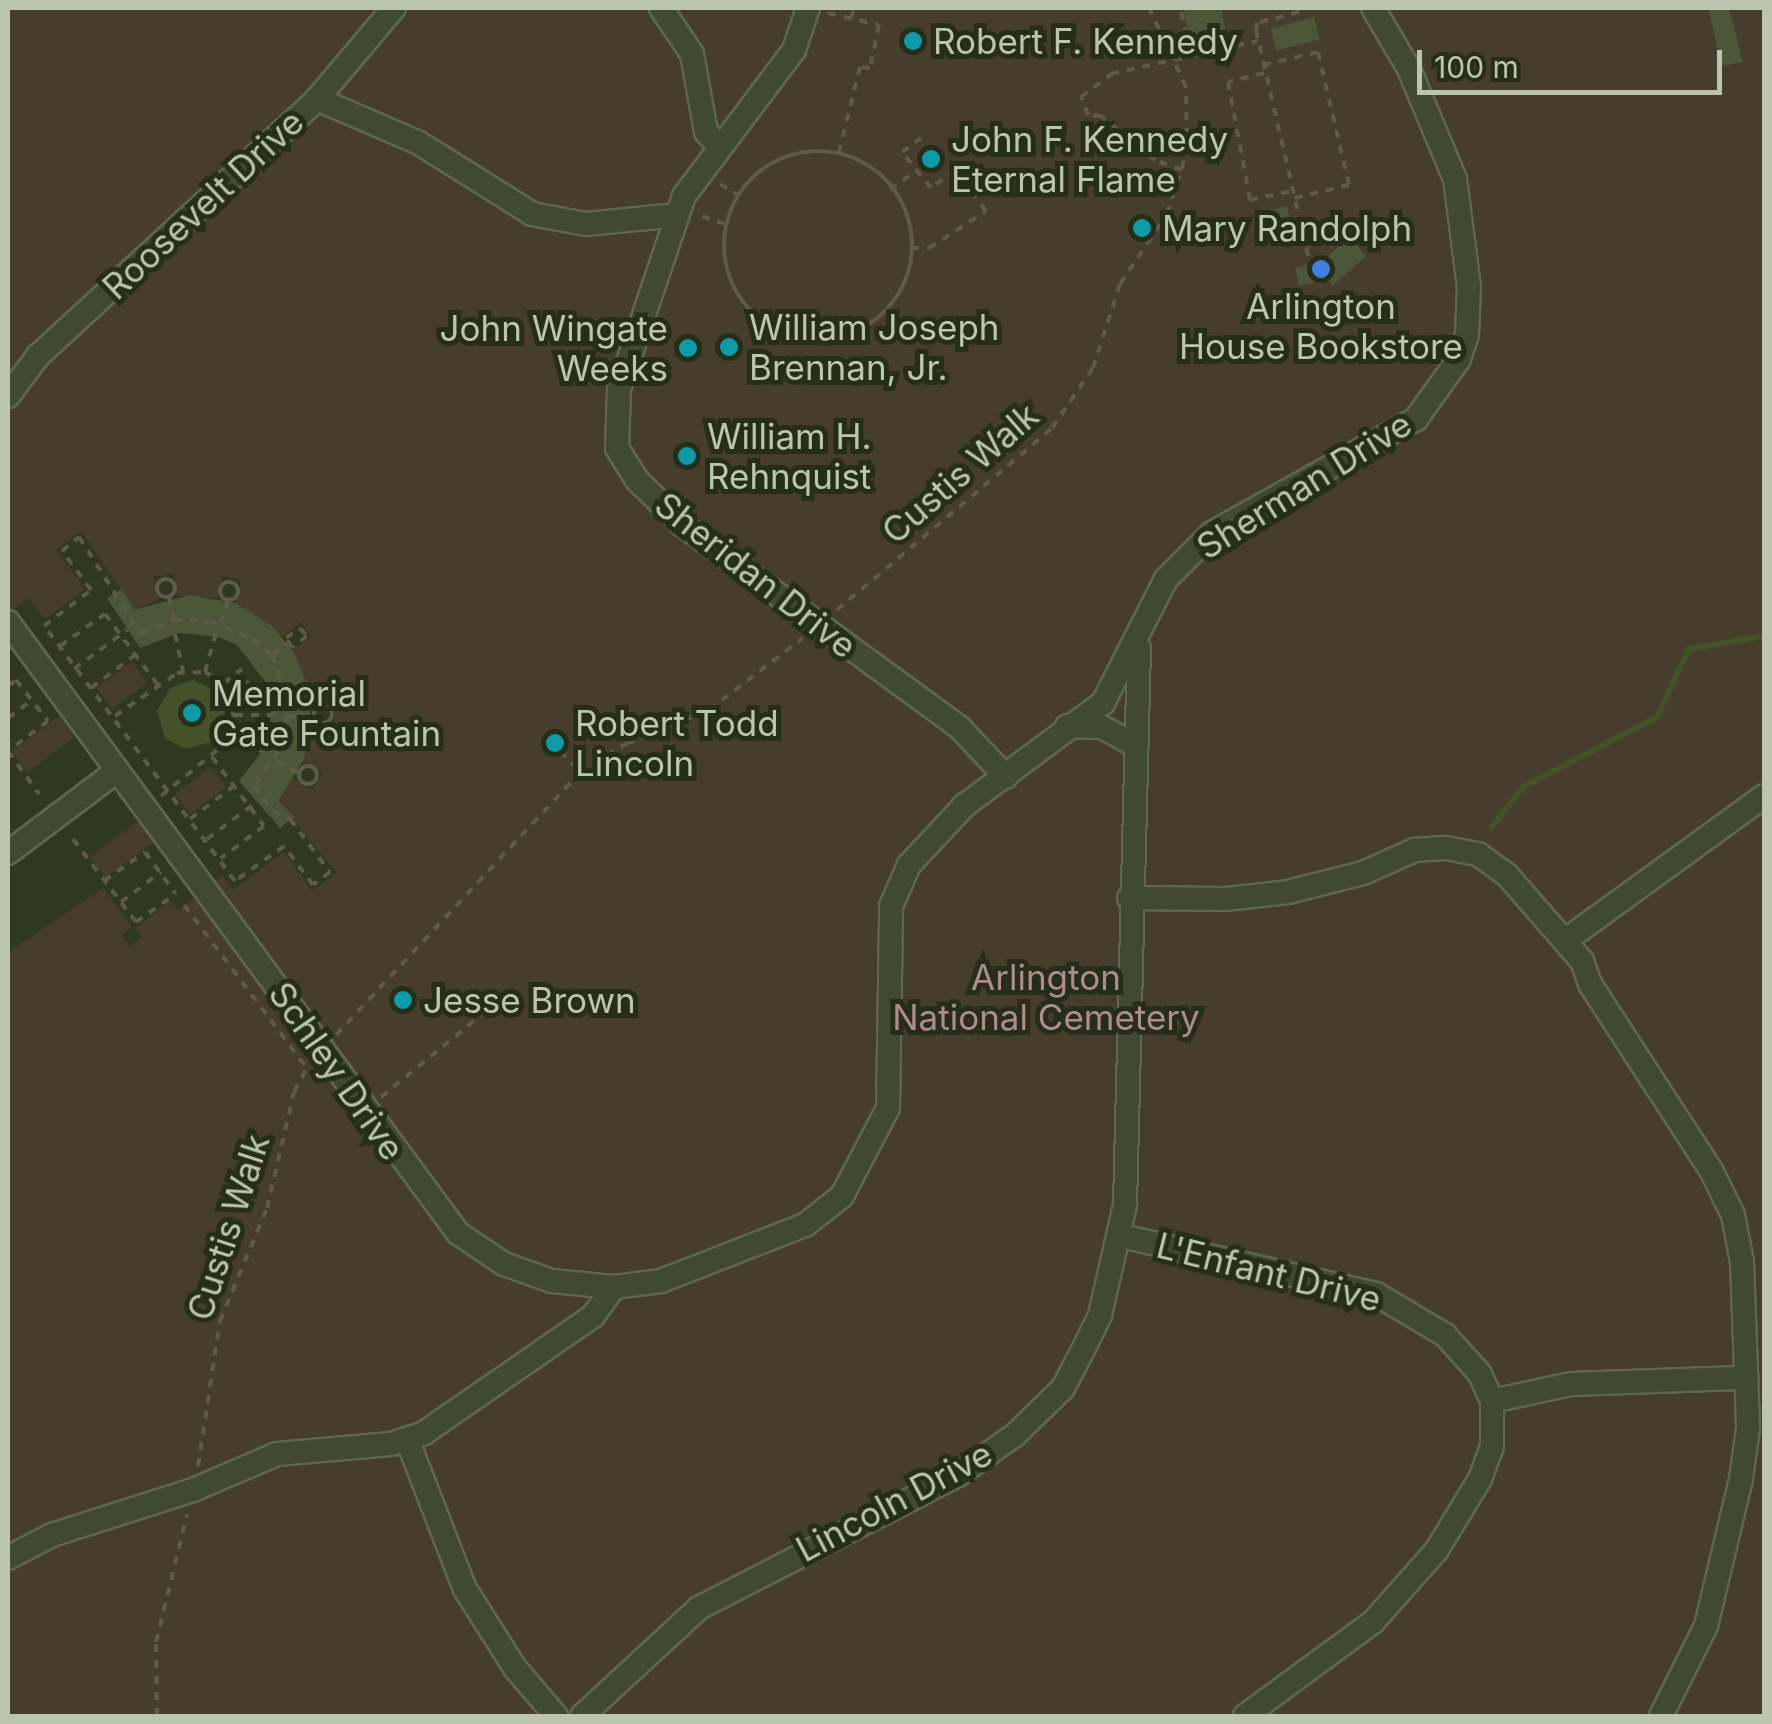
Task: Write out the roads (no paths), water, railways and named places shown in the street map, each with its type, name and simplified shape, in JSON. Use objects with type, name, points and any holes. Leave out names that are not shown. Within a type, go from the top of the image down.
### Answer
[{"type":"street","name":"Roosevelt Drive","points":[[8,396],[38,356],[317,99],[394,8]]},
{"type":"street","points":[[661,8],[692,54],[706,132],[718,145]]},
{"type":"street","name":"Sherman Drive","points":[[614,1287],[661,1280],[756,1246],[806,1225],[842,1196],[888,1108],[891,906],[909,865],[941,826],[1066,726],[1103,703],[1166,580],[1212,533],[1416,418],[1459,359],[1468,334],[1469,287],[1456,180],[1409,69],[1374,8]]},
{"type":"street","name":"Sheridan Drive","points":[[816,10],[794,50],[718,145],[685,214],[619,390],[617,448],[638,481],[683,525],[813,630],[960,728],[1006,776]]},
{"type":"street","points":[[317,99],[419,144],[532,214],[586,224],[685,214]]},
{"type":"street","name":"Schley Drive","points":[[8,622],[458,1234],[504,1264],[552,1281],[614,1287]]},
{"type":"street","name":"Lincoln Drive","points":[[582,1716],[699,1608],[958,1475],[1014,1435],[1062,1388],[1084,1348],[1122,1236],[1132,1018],[1129,898],[1133,744],[1140,634]]},
{"type":"street","points":[[1066,726],[1102,727],[1133,744]]},
{"type":"street","points":[[8,853],[117,771]]},
{"type":"street","points":[[1566,940],[1764,796]]},
{"type":"street","points":[[1129,898],[1226,899],[1288,892],[1415,850],[1446,848],[1478,854],[1500,869],[1566,940],[1684,1121],[1733,1216],[1742,1262],[1746,1378],[1742,1479],[1721,1574],[1706,1626],[1662,1716]]},
{"type":"street","name":"L'Enfant Drive","points":[[1122,1236],[1340,1283],[1389,1300],[1465,1353],[1492,1401]]},
{"type":"street","points":[[8,1558],[277,1454],[406,1439],[446,1420],[593,1316],[614,1287]]},
{"type":"street","points":[[1245,1716],[1360,1634],[1425,1565],[1480,1479],[1492,1446],[1492,1401],[1571,1384],[1746,1378]]},
{"type":"street","points":[[406,1439],[465,1589],[556,1716]]},
{"type":"waterway","points":[[1492,827],[1523,787],[1657,717],[1689,649],[1764,636]]},
{"type":"place","name":"Robert F. Kennedy","points":[[913,41]]},
{"type":"place","name":"John F. Kennedy Eternal Flame","points":[[931,159]]},
{"type":"place","name":"Mary Randolph","points":[[1142,228]]},
{"type":"place","name":"Arlington House Bookstore","points":[[1321,269]]},
{"type":"place","name":"William Joseph Brennan, Jr.","points":[[729,347]]},
{"type":"place","name":"John Wingate Weeks","points":[[688,348]]},
{"type":"place","name":"William H. Rehnquist","points":[[687,456]]},
{"type":"place","name":"Memorial Gate Fountain","points":[[192,713]]},
{"type":"place","name":"Robert Todd Lincoln","points":[[555,743]]},
{"type":"place","name":"Jesse Brown","points":[[403,1000]]},
{"type":"park label","name":"Arlington National Cemetery","points":[[1046,997]]}]
